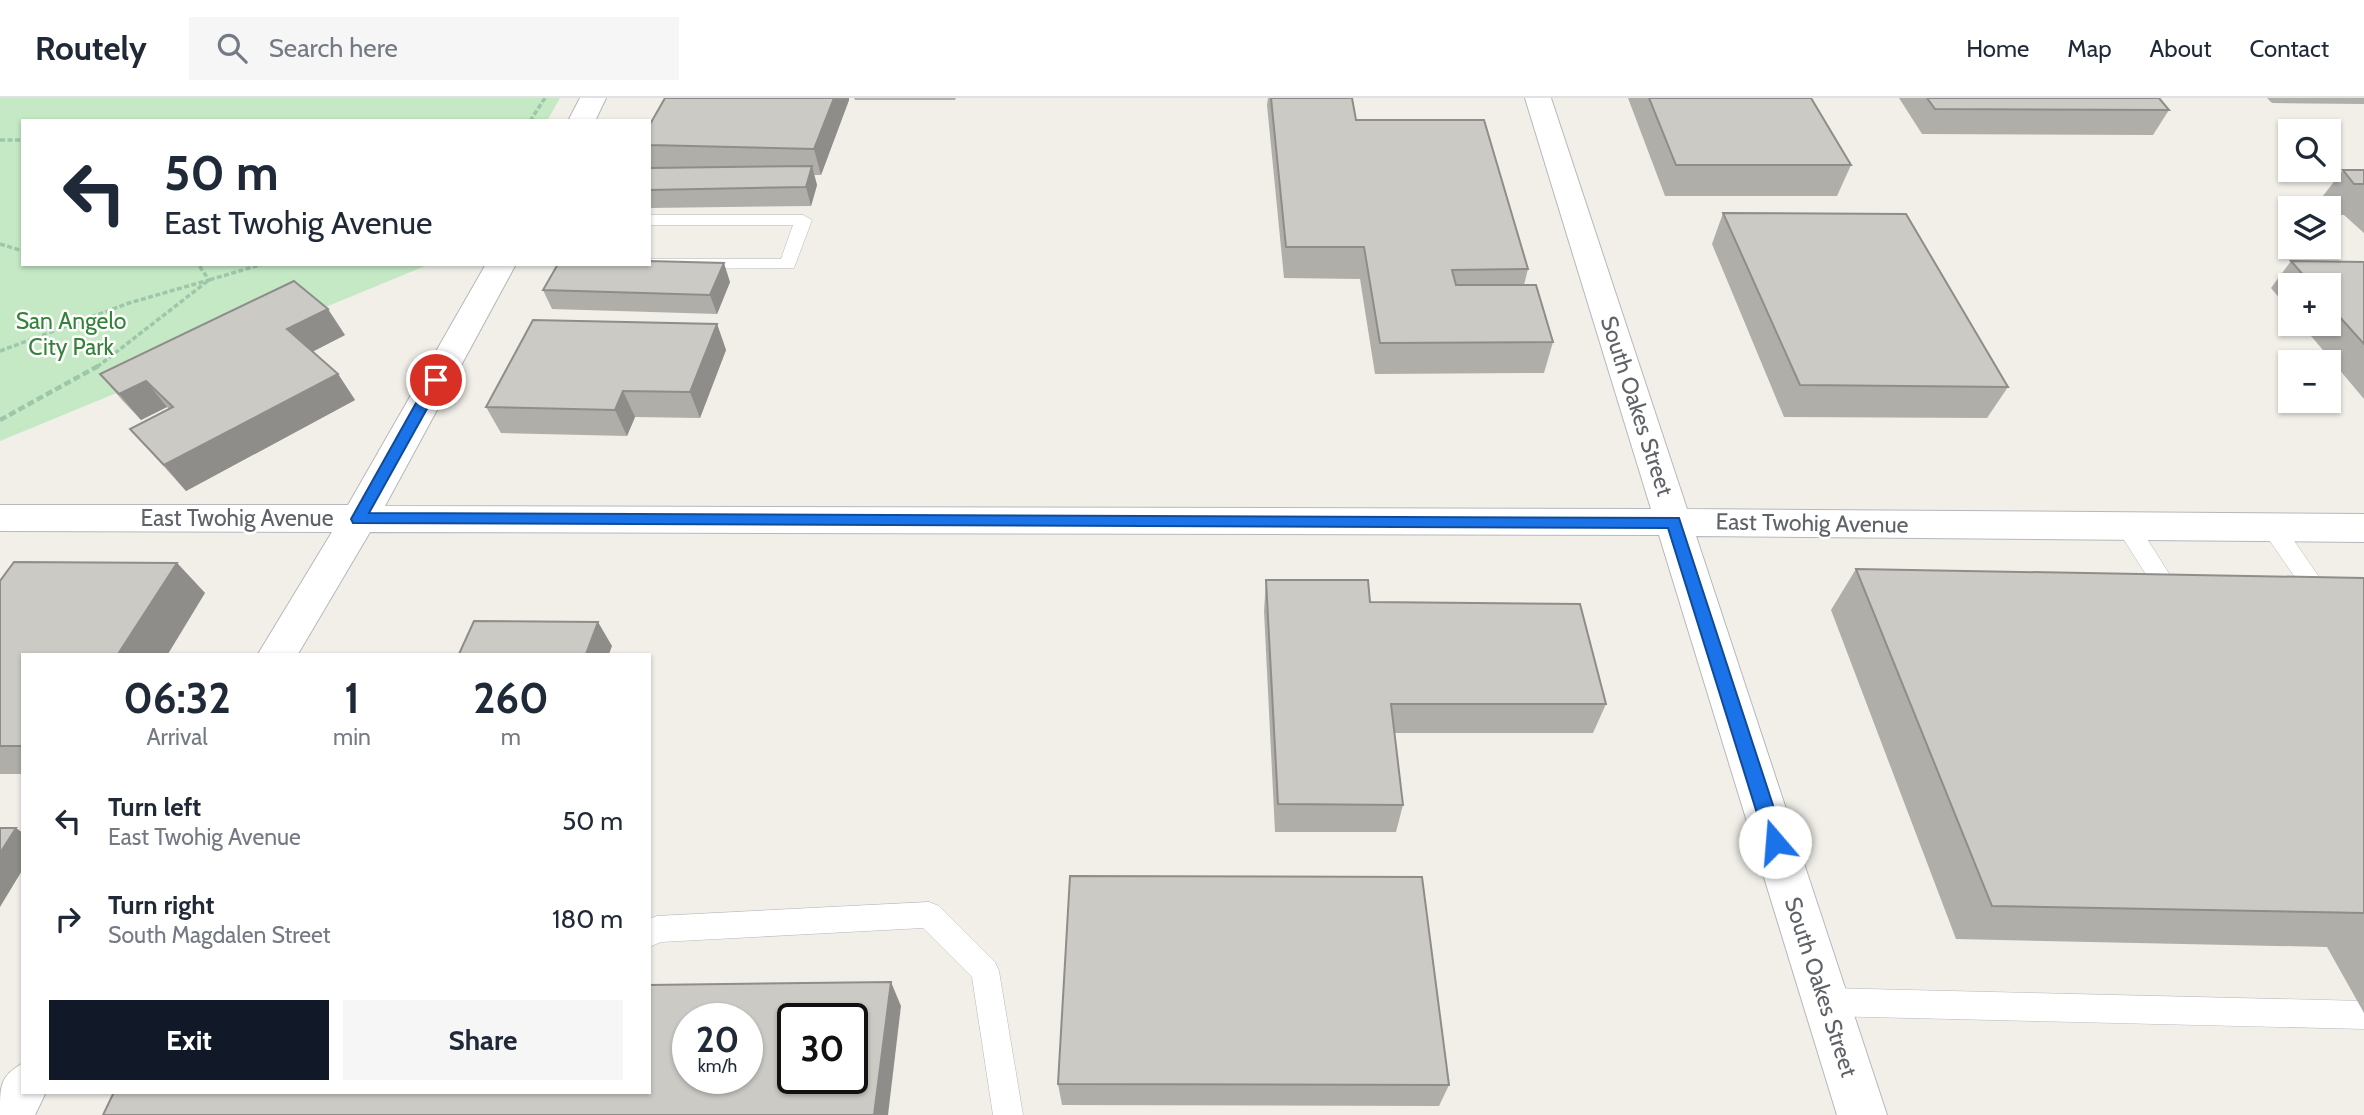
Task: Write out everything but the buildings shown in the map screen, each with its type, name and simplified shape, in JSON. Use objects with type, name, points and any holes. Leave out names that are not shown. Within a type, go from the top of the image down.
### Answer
[{"type":"street","points":[[582,119],[593,98]]},
{"type":"street","name":"South Oakes Street","points":[[1538,98],[1862,1115]]},
{"type":"street","points":[[279,653],[359,519],[499,266]]},
{"type":"street","name":"East Twohig Avenue","points":[[0,517],[1674,522],[2364,528]]},
{"type":"lane","points":[[651,220],[803,219],[788,264],[651,264]]},
{"type":"lane","points":[[2126,526],[2185,616]]},
{"type":"lane","points":[[2273,527],[2336,619]]},
{"type":"lane","points":[[651,933],[657,929],[929,915],[985,971],[1008,1115]]},
{"type":"lane","points":[[1826,1002],[2364,1015]]},
{"type":"path","points":[[531,119],[545,98]]},
{"type":"path","points":[[0,140],[21,140]]},
{"type":"path","points":[[0,244],[21,250]]},
{"type":"path","points":[[199,266],[209,279]]},
{"type":"path","points":[[0,351],[129,303],[256,266]]},
{"type":"path","points":[[0,420],[102,364],[209,279]]},
{"type":"green space","name":"San Angelo City Park","points":[[0,98],[560,98],[548,119],[21,119],[21,266],[425,266],[0,441]]},
{"type":"route","points":[[436,380],[359,519],[1674,522],[1775,842]]}]
